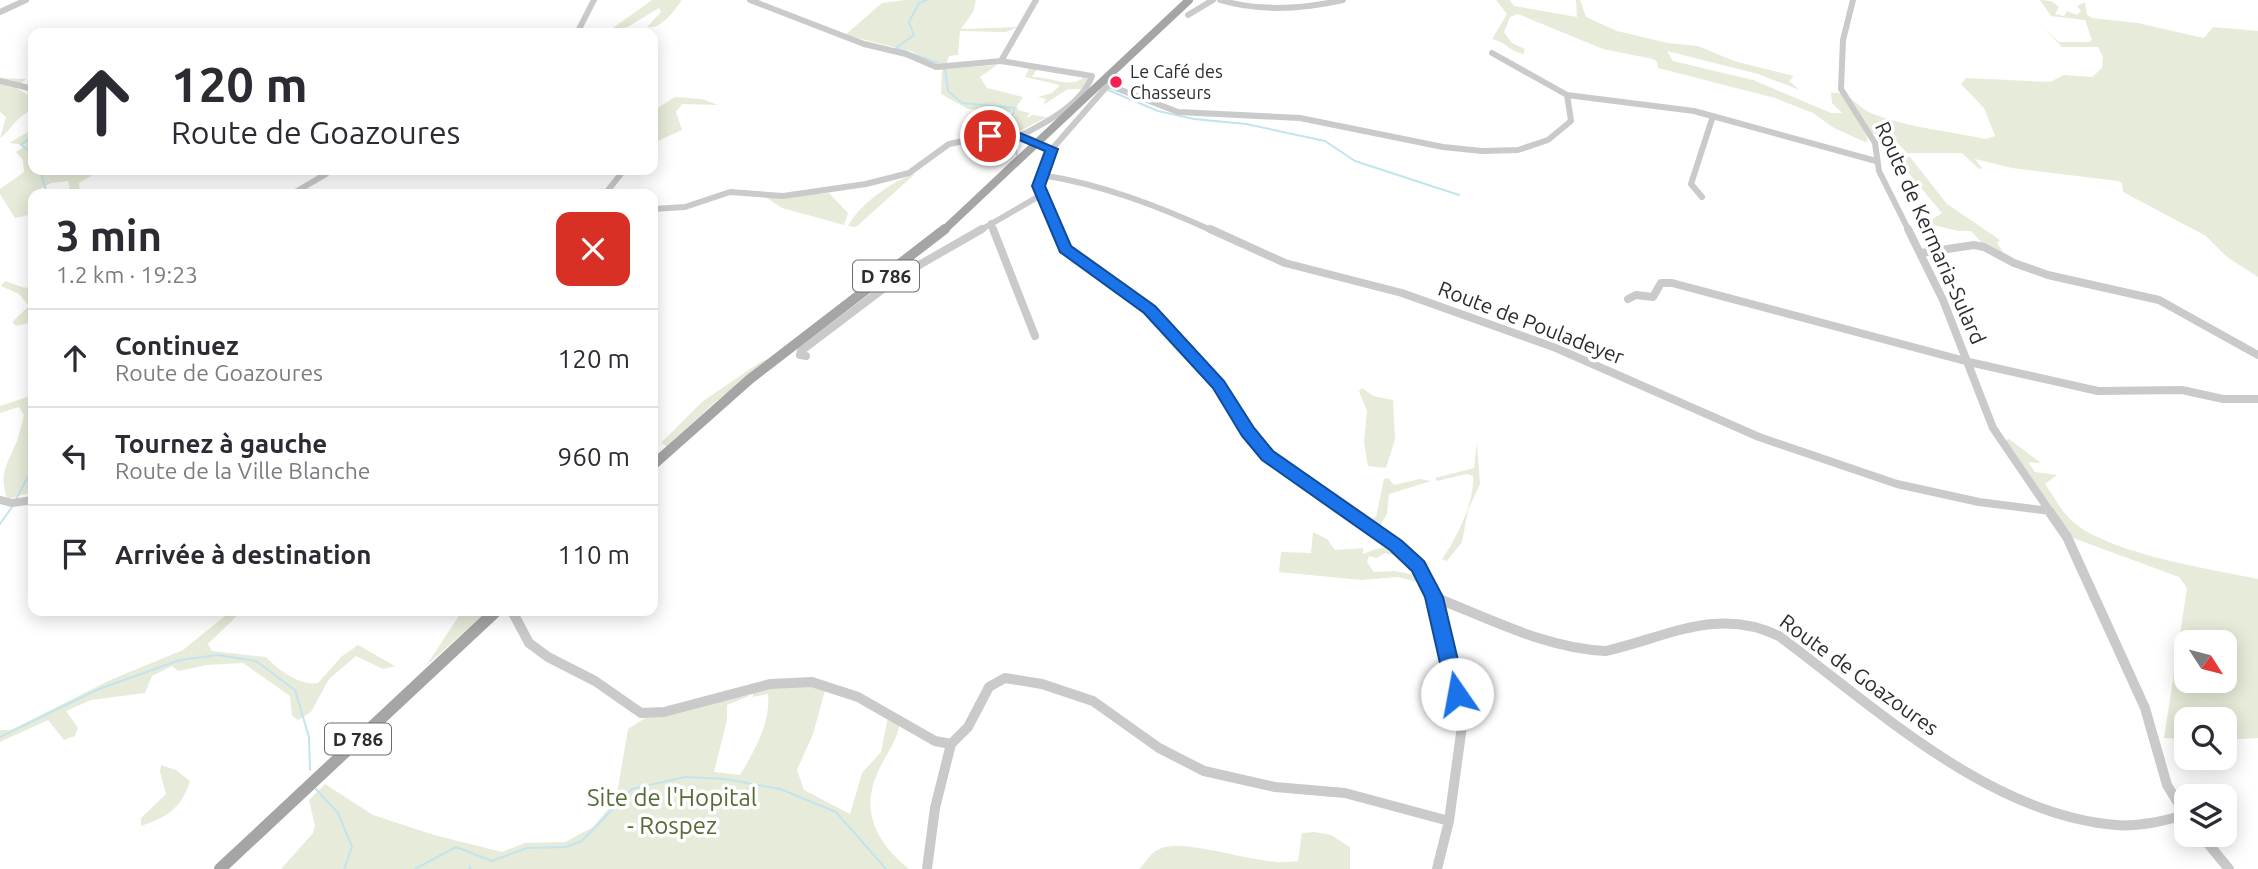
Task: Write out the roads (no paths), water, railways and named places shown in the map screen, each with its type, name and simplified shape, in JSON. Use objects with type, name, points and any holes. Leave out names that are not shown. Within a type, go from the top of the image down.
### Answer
[{"type":"main road","name":"D 786","points":[[658,461],[758,373],[958,219],[1189,0]]},
{"type":"main road","name":"D 786","points":[[220,869],[491,616]]},
{"type":"street","points":[[0,12],[26,0]]},
{"type":"street","points":[[580,28],[594,0]]},
{"type":"street","points":[[1001,61],[1036,0]]},
{"type":"street","points":[[1188,15],[1213,0]]},
{"type":"street","points":[[1220,0],[1249,6],[1309,6],[1343,0]]},
{"type":"street","name":"Route de Kermaria-Sulard","points":[[1853,0],[1843,40],[1841,89],[1844,99],[1875,144],[1876,161],[1901,221],[1921,253],[1969,362],[1999,439],[2067,537],[2151,724],[2167,785],[2174,797]]},
{"type":"street","points":[[756,1],[864,44],[906,54],[938,67],[1001,61],[1093,77],[1050,121]]},
{"type":"street","points":[[1492,53],[1567,95],[1677,108],[1876,161]]},
{"type":"street","points":[[0,81],[28,88]]},
{"type":"street","points":[[1437,869],[1449,821],[1462,726],[1434,597],[1422,571],[1396,545],[1267,456],[1248,432],[1219,384],[1149,310],[1065,249],[1038,183],[1052,149],[1108,85],[1178,112],[1303,119],[1444,148],[1483,151],[1529,147],[1547,142],[1571,121],[1567,95]]},
{"type":"street","points":[[1022,135],[1066,115]]},
{"type":"street","points":[[1702,197],[1690,184],[1713,116]]},
{"type":"street","points":[[658,209],[685,207],[730,192],[777,196],[852,187],[909,173],[935,151],[954,142],[1002,133],[1022,135],[1052,149]]},
{"type":"street","points":[[300,189],[324,175]]},
{"type":"street","points":[[609,189],[620,175]]},
{"type":"street","name":"Route de Pouladeyer","points":[[1041,175],[1076,180],[1170,211],[1290,264],[1402,293],[1556,348],[1759,437],[1897,484],[1979,502],[2050,511]]},
{"type":"street","points":[[806,356],[800,355],[801,351],[882,288],[1041,195]]},
{"type":"street","points":[[991,223],[1035,336]]},
{"type":"street","points":[[1921,253],[1973,245],[1984,247],[2030,270],[2159,300],[2258,355]]},
{"type":"street","points":[[1628,299],[1636,295],[1653,297],[1661,283],[1672,283],[1969,362],[2098,391],[2182,390],[2223,400],[2258,399]]},
{"type":"street","points":[[0,500],[12,503],[28,501]]},
{"type":"street","name":"Route de Goazoures","points":[[1434,597],[1574,647],[1603,652],[1712,622],[1732,620],[1753,624],[1780,636],[1915,738],[2034,805],[2077,819],[2108,825],[2139,824],[2174,818]]},
{"type":"street","points":[[514,616],[532,647],[595,681],[644,714],[658,714],[790,681],[814,683],[854,695],[935,741],[951,744]]},
{"type":"street","points":[[927,869],[935,808],[951,744],[961,736],[994,682],[1016,678],[1042,684],[1102,706],[1159,748],[1204,771],[1275,787],[1345,793],[1449,821]]},
{"type":"street","points":[[2211,847],[2229,869]]},
{"type":"waterway","points":[[927,0],[919,3],[909,22],[914,35],[896,48],[938,63]]},
{"type":"waterway","points":[[945,68],[948,91],[962,103],[1015,108],[1007,128]]},
{"type":"waterway","points":[[1108,90],[1158,111],[1194,119],[1246,124],[1325,141],[1355,161],[1459,195]]},
{"type":"waterway","points":[[1013,135],[1017,155]]},
{"type":"waterway","points":[[21,145],[28,139]]},
{"type":"waterway","points":[[23,146],[28,150]]},
{"type":"waterway","points":[[41,175],[46,189]]},
{"type":"waterway","points":[[16,499],[28,476]]},
{"type":"waterway","points":[[0,524],[12,507]]},
{"type":"waterway","points":[[0,737],[99,689],[180,660],[218,655],[256,661],[295,690],[309,737],[310,770]]},
{"type":"waterway","points":[[415,869],[456,847],[492,861],[527,848],[566,847],[582,841],[632,789],[685,777],[725,779],[780,789],[836,812],[886,869]]},
{"type":"waterway","points":[[316,789],[338,813],[352,847],[344,869]]},
{"type":"place","name":"Le Café des Chasseurs","points":[[1116,82]]},
{"type":"park label","name":"Site de l'Hopital - Rospez","points":[[672,812]]}]
